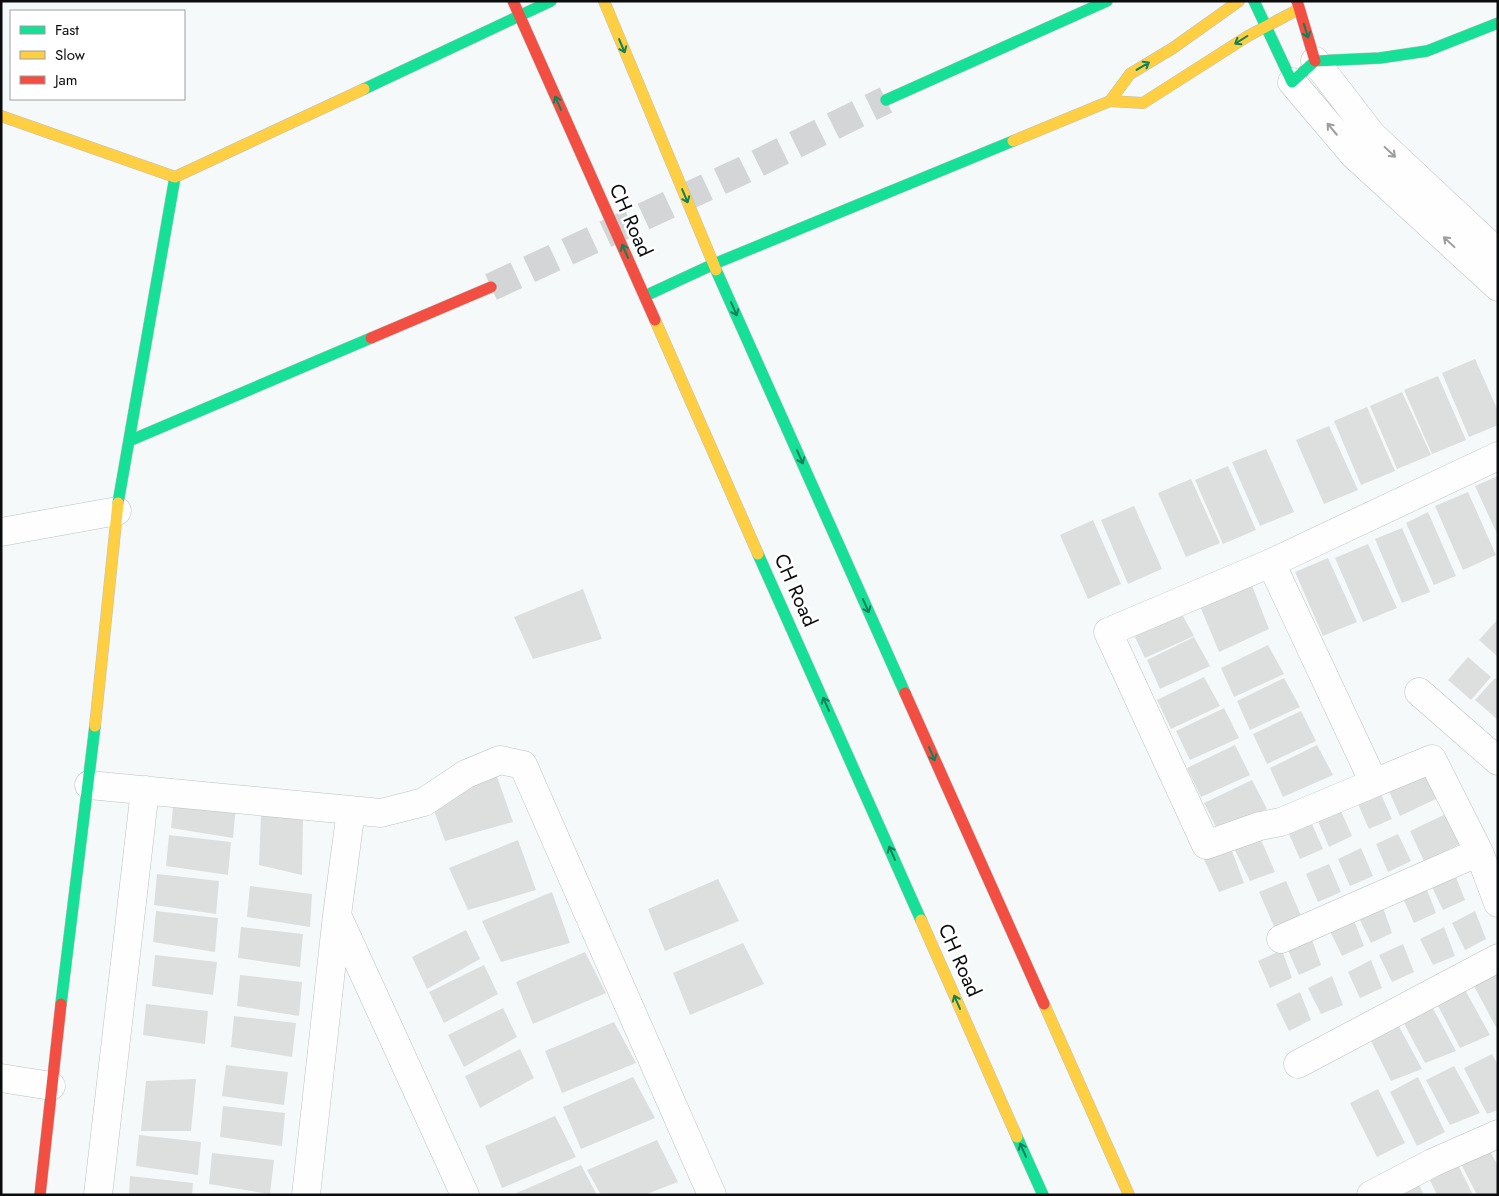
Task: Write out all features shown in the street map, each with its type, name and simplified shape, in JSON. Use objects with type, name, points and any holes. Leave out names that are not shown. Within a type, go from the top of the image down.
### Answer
[{"type":"street","name":"CH Road","points":[[513,1],[1043,1195]]},
{"type":"street","points":[[1,116],[175,177],[550,1]]},
{"type":"street","points":[[604,1],[714,264],[1129,1195]]},
{"type":"street","points":[[886,100],[1107,1]]},
{"type":"street","points":[[1110,101],[1130,74],[1173,48],[1239,1]]},
{"type":"street","points":[[1254,1],[1292,82],[1354,155],[1490,257]]},
{"type":"street","points":[[645,296],[714,264],[1110,101],[1143,103],[1298,5],[1315,61],[1372,135],[1490,257],[1498,287]]},
{"type":"street","points":[[1292,82],[1315,61],[1380,58],[1427,51],[1498,23]]},
{"type":"street","points":[[40,1195],[51,1086],[89,785],[117,511],[175,177]]},
{"type":"street","points":[[129,441],[491,287]]},
{"type":"street","points":[[1498,456],[1271,563],[1108,632],[1206,845],[1260,826],[1281,822],[1374,782],[1432,760],[1479,852],[1498,903]]},
{"type":"street","points":[[1,532],[117,511]]},
{"type":"street","points":[[1271,563],[1374,782]]},
{"type":"street","points":[[1419,692],[1498,761]]},
{"type":"street","points":[[89,785],[381,813],[424,802],[466,774],[500,760],[523,765],[712,1195]]},
{"type":"street","points":[[98,1195],[145,790]]},
{"type":"street","points":[[306,1195],[337,915],[351,810]]},
{"type":"street","points":[[1280,939],[1479,852]]},
{"type":"street","points":[[337,915],[465,1195]]},
{"type":"street","points":[[1298,1064],[1498,958]]},
{"type":"street","points":[[1,1078],[51,1086]]},
{"type":"street","points":[[1371,1195],[1432,1163],[1498,1134]]},
{"type":"building","points":[[1475,359],[1498,411],[1498,425],[1469,437],[1442,373]]},
{"type":"building","points":[[1438,376],[1466,440],[1432,454],[1404,390]]},
{"type":"building","points":[[1402,392],[1431,455],[1397,469],[1370,406]]},
{"type":"building","points":[[1367,407],[1395,471],[1361,485],[1334,421]]},
{"type":"building","points":[[1329,426],[1358,490],[1324,504],[1296,440]]},
{"type":"building","points":[[1266,449],[1294,512],[1260,526],[1232,462]]},
{"type":"building","points":[[1228,466],[1256,530],[1223,544],[1195,480]]},
{"type":"building","points":[[1498,476],[1498,536],[1475,486]]},
{"type":"building","points":[[1191,479],[1220,543],[1186,557],[1158,493]]},
{"type":"building","points":[[1468,492],[1496,555],[1463,570],[1435,506]]},
{"type":"building","points":[[1134,506],[1162,569],[1128,584],[1101,520]]},
{"type":"building","points":[[1428,512],[1456,576],[1434,585],[1406,523]]},
{"type":"building","points":[[1093,520],[1121,584],[1088,599],[1060,535]]},
{"type":"building","points":[[1402,528],[1430,592],[1402,603],[1375,539]]},
{"type":"building","points":[[1368,544],[1397,608],[1363,622],[1335,558]]},
{"type":"building","points":[[1328,558],[1357,622],[1323,636],[1295,572]]},
{"type":"building","points":[[1251,583],[1269,629],[1219,652],[1200,606]]},
{"type":"building","points":[[583,589],[602,639],[533,659],[514,617]]},
{"type":"building","points":[[1178,607],[1194,636],[1145,658],[1131,629]]},
{"type":"building","points":[[1498,619],[1498,657],[1479,640]]},
{"type":"building","points":[[1194,637],[1210,666],[1160,689],[1147,660]]},
{"type":"building","points":[[1268,645],[1284,674],[1234,697],[1221,668]]},
{"type":"building","points":[[1468,657],[1491,677],[1471,700],[1448,680]]},
{"type":"building","points":[[1204,677],[1220,706],[1171,729],[1157,700]]},
{"type":"building","points":[[1284,678],[1300,707],[1250,730],[1237,701]]},
{"type":"building","points":[[1495,678],[1498,680],[1498,720],[1475,700]]},
{"type":"building","points":[[1224,708],[1239,738],[1190,760],[1176,731]]},
{"type":"building","points":[[1301,711],[1316,741],[1267,764],[1253,734]]},
{"type":"building","points":[[1235,745],[1250,775],[1201,797],[1187,768]]},
{"type":"building","points":[[1317,745],[1333,775],[1283,797],[1270,768]]},
{"type":"building","points":[[1425,769],[1438,798],[1400,816],[1387,787]]},
{"type":"building","points":[[495,771],[513,822],[445,841],[432,805]]},
{"type":"building","points":[[1252,780],[1267,809],[1218,831],[1204,803]]},
{"type":"building","points":[[1380,792],[1392,819],[1369,829],[1357,802]]},
{"type":"building","points":[[174,798],[236,805],[233,838],[171,828]]},
{"type":"building","points":[[1340,809],[1352,836],[1329,847],[1317,819]]},
{"type":"building","points":[[1448,813],[1462,843],[1424,861],[1410,831]]},
{"type":"building","points":[[261,815],[303,820],[302,875],[259,865]]},
{"type":"building","points":[[1311,822],[1323,849],[1300,859],[1288,832]]},
{"type":"building","points":[[1258,833],[1275,872],[1250,881],[1232,844]]},
{"type":"building","points":[[1398,834],[1411,861],[1388,872],[1376,844]]},
{"type":"building","points":[[169,835],[231,842],[228,875],[166,866]]},
{"type":"building","points":[[518,840],[536,890],[468,910],[449,868]]},
{"type":"building","points":[[1229,843],[1244,883],[1219,892],[1202,855]]},
{"type":"building","points":[[1361,848],[1373,876],[1350,886],[1338,859]]},
{"type":"building","points":[[1329,864],[1341,892],[1318,902],[1306,874]]},
{"type":"building","points":[[1454,872],[1465,900],[1443,910],[1430,883]]},
{"type":"building","points":[[157,874],[219,881],[216,914],[154,905]]},
{"type":"building","points":[[718,879],[739,921],[665,951],[648,909]]},
{"type":"building","points":[[1286,881],[1303,920],[1276,931],[1259,892]]},
{"type":"building","points":[[1425,885],[1436,913],[1414,923],[1402,896]]},
{"type":"building","points":[[250,886],[312,894],[310,927],[247,917]]},
{"type":"building","points":[[552,892],[570,943],[501,962],[482,921]]},
{"type":"building","points":[[1382,905],[1392,933],[1371,943],[1358,916]]},
{"type":"building","points":[[156,911],[218,918],[215,952],[153,942]]},
{"type":"building","points":[[1475,911],[1486,939],[1465,950],[1452,923]]},
{"type":"building","points":[[1353,918],[1364,946],[1342,956],[1329,929]]},
{"type":"building","points":[[241,927],[303,934],[300,967],[238,958]]},
{"type":"building","points":[[1444,927],[1455,956],[1433,965],[1420,939]]},
{"type":"building","points":[[466,930],[480,959],[427,989],[412,957]]},
{"type":"building","points":[[1311,937],[1321,965],[1299,975],[1287,948]]},
{"type":"building","points":[[743,943],[764,984],[690,1015],[673,973]]},
{"type":"building","points":[[1403,944],[1414,972],[1392,982],[1379,955]]},
{"type":"building","points":[[1282,950],[1292,978],[1270,988],[1258,961]]},
{"type":"building","points":[[585,952],[606,993],[533,1024],[516,982]]},
{"type":"building","points":[[155,955],[217,962],[213,995],[152,986]]},
{"type":"building","points":[[1371,960],[1382,988],[1360,998],[1348,972]]},
{"type":"building","points":[[484,965],[498,994],[444,1023],[429,992]]},
{"type":"building","points":[[1498,974],[1498,1031],[1474,986]]},
{"type":"building","points":[[240,975],[302,982],[299,1016],[237,1006]]},
{"type":"building","points":[[1332,976],[1343,1005],[1321,1014],[1308,988]]},
{"type":"building","points":[[1464,988],[1490,1035],[1460,1048],[1436,1002]]},
{"type":"building","points":[[1300,992],[1311,1020],[1289,1031],[1276,1004]]},
{"type":"building","points":[[1430,1003],[1456,1051],[1425,1063],[1401,1018]]},
{"type":"building","points":[[146,1004],[208,1011],[205,1044],[143,1035]]},
{"type":"building","points":[[503,1008],[517,1037],[464,1067],[448,1035]]},
{"type":"building","points":[[234,1016],[296,1023],[292,1057],[231,1047]]},
{"type":"building","points":[[1396,1021],[1422,1069],[1391,1081],[1368,1035]]},
{"type":"building","points":[[614,1022],[636,1063],[562,1093],[545,1051]]},
{"type":"building","points":[[520,1049],[534,1078],[480,1108],[465,1076]]},
{"type":"building","points":[[1492,1054],[1498,1065],[1498,1110],[1487,1114],[1464,1068]]},
{"type":"building","points":[[226,1065],[288,1072],[284,1105],[222,1096]]},
{"type":"building","points":[[1454,1066],[1480,1113],[1450,1125],[1426,1080]]},
{"type":"building","points":[[633,1077],[655,1118],[581,1149],[563,1107]]},
{"type":"building","points":[[1418,1077],[1445,1132],[1417,1146],[1390,1092]]},
{"type":"building","points":[[196,1079],[191,1131],[141,1131],[146,1081]]},
{"type":"building","points":[[1378,1089],[1405,1143],[1377,1157],[1350,1103]]},
{"type":"building","points":[[223,1106],[285,1113],[282,1146],[220,1137]]},
{"type":"building","points":[[555,1116],[576,1157],[502,1188],[485,1146]]},
{"type":"building","points":[[139,1135],[201,1142],[198,1175],[136,1166]]},
{"type":"building","points":[[657,1140],[678,1182],[644,1195],[601,1195],[587,1170]]},
{"type":"building","points":[[1487,1146],[1498,1166],[1498,1195],[1477,1195],[1459,1160]]},
{"type":"building","points":[[212,1153],[274,1160],[270,1194],[209,1184]]},
{"type":"building","points":[[1454,1157],[1473,1195],[1437,1195],[1426,1172]]},
{"type":"building","points":[[581,1165],[597,1195],[512,1195]]},
{"type":"building","points":[[130,1176],[193,1183],[192,1195],[129,1195]]},
{"type":"building","points":[[1418,1183],[1424,1195],[1395,1195]]},
{"type":"tunnel","points":[[491,287],[744,170],[886,100]]},
{"type":"traffic: fast","points":[[364,89],[551,1]]},
{"type":"traffic: fast","points":[[886,100],[1107,1]]},
{"type":"traffic: fast","points":[[1254,1],[1292,82],[1315,61],[1380,58],[1427,51],[1498,23]]},
{"type":"traffic: fast","points":[[645,296],[714,264],[1013,141]]},
{"type":"traffic: fast","points":[[118,503],[175,177]]},
{"type":"traffic: fast","points":[[716,270],[905,693]]},
{"type":"traffic: fast","points":[[129,441],[371,338]]},
{"type":"traffic: fast","points":[[758,554],[921,920]]},
{"type":"traffic: fast","points":[[61,1004],[95,726]]},
{"type":"traffic: fast","points":[[1017,1137],[1043,1195]]},
{"type":"traffic: slow","points":[[604,1],[716,270]]},
{"type":"traffic: slow","points":[[1110,101],[1130,74],[1173,48],[1239,1]]},
{"type":"traffic: slow","points":[[1013,141],[1110,101],[1143,103],[1248,36],[1299,9]]},
{"type":"traffic: slow","points":[[1,116],[175,177],[364,89]]},
{"type":"traffic: slow","points":[[655,320],[758,554]]},
{"type":"traffic: slow","points":[[95,726],[118,503]]},
{"type":"traffic: slow","points":[[921,920],[1017,1137]]},
{"type":"traffic: slow","points":[[1044,1004],[1129,1195]]},
{"type":"traffic: jam","points":[[513,1],[655,320]]},
{"type":"traffic: jam","points":[[1297,1],[1315,61]]},
{"type":"traffic: jam","points":[[371,338],[491,287]]},
{"type":"traffic: jam","points":[[905,693],[1044,1004]]},
{"type":"traffic: jam","points":[[40,1195],[61,1004]]}]
